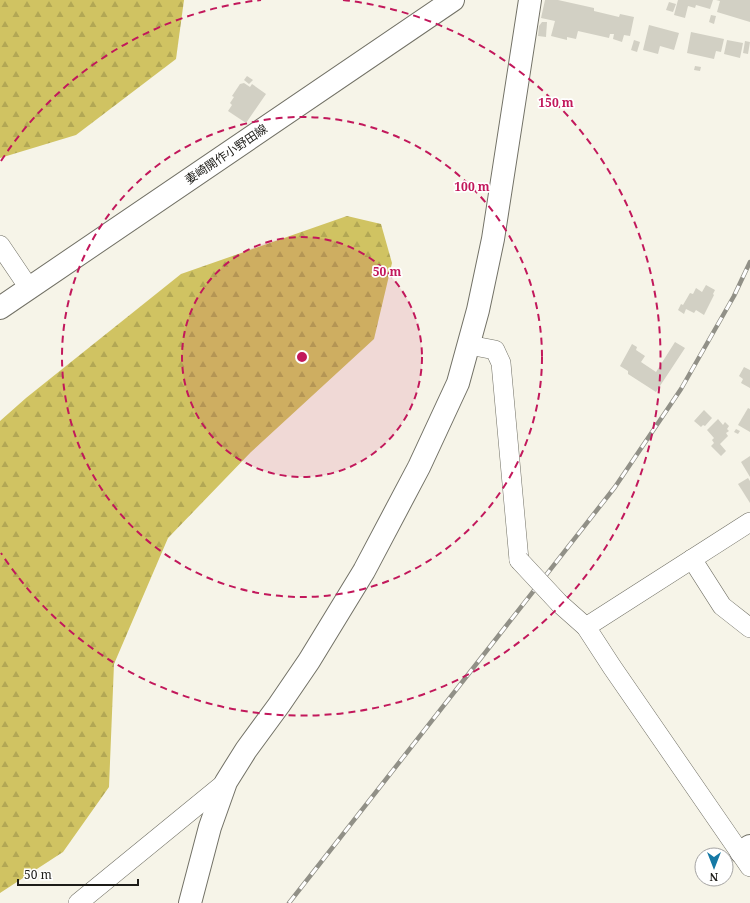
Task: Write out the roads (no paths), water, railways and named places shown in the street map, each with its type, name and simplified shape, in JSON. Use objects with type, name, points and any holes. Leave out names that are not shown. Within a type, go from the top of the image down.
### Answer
[{"type":"street","name":"妻崎開作小野田線","points":[[0,308],[417,23],[453,0]]},
{"type":"street","points":[[190,903],[210,827],[226,782],[246,750],[280,705],[309,661],[364,571],[419,467],[454,390],[469,345],[493,238],[530,0]]},
{"type":"street","points":[[0,245],[29,288]]},
{"type":"street","points":[[469,345],[495,350],[501,363],[519,560],[559,603],[586,627],[612,667],[747,855]]},
{"type":"street","points":[[586,627],[750,522]]},
{"type":"street","points":[[692,559],[722,606],[750,628]]},
{"type":"street","points":[[78,903],[226,782]]},
{"type":"railway","points":[[289,903],[615,487],[681,389],[734,296],[750,262]]}]
